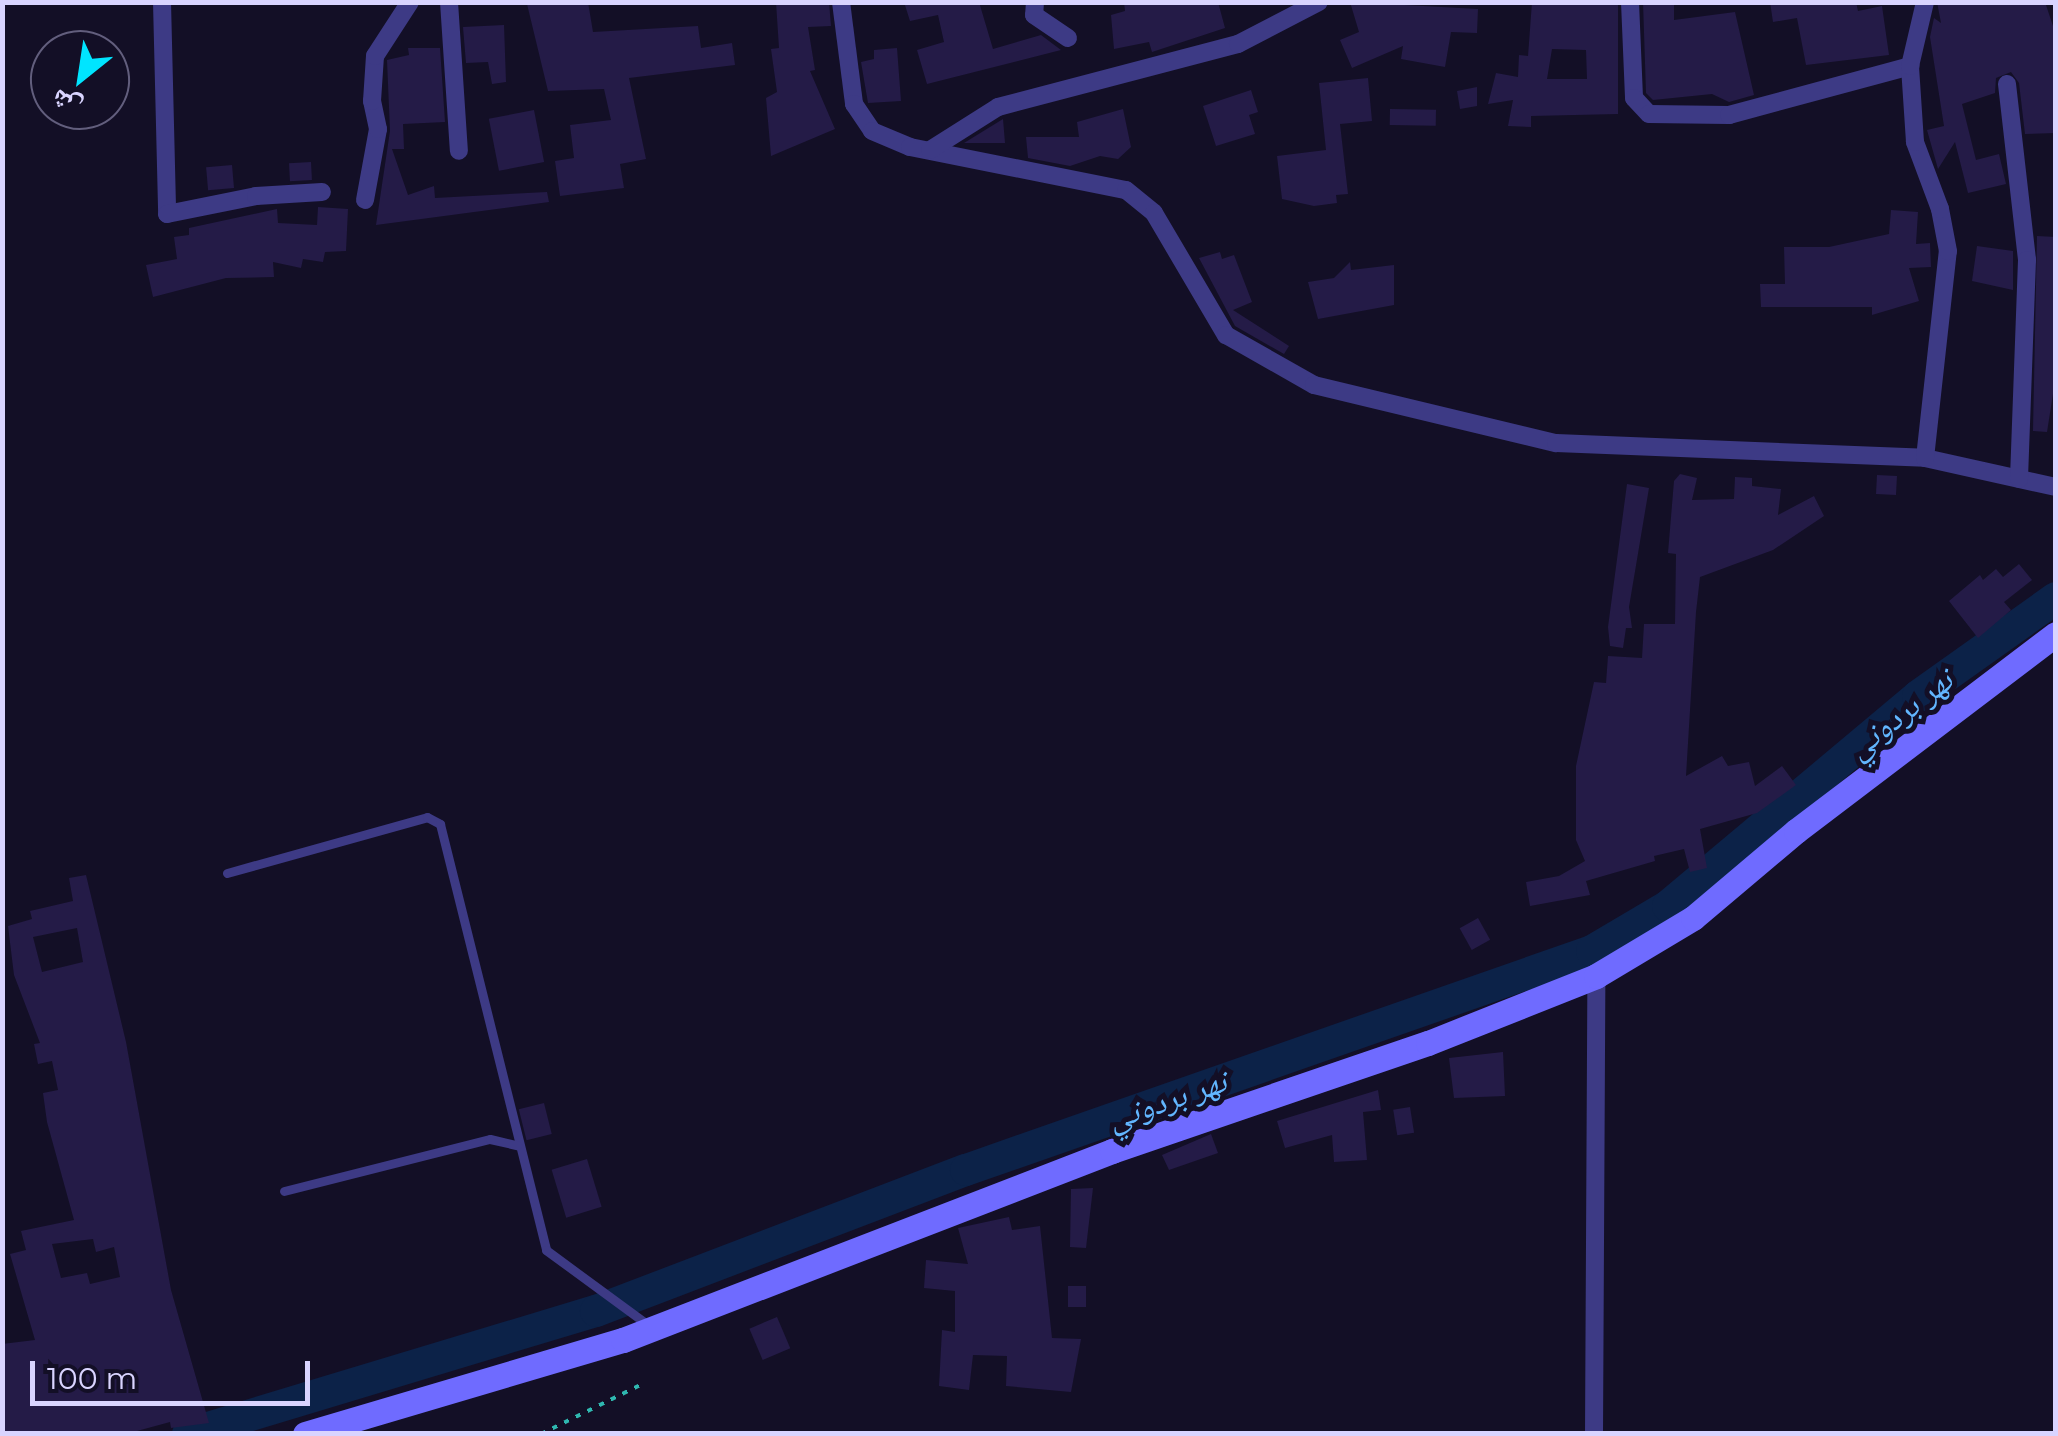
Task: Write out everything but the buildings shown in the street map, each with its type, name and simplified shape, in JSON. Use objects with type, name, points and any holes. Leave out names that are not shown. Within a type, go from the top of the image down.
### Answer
[{"type":"street","points":[[162,2],[167,214],[256,196],[322,192]]},
{"type":"street","points":[[365,200],[378,129],[372,101],[375,56],[410,2]]},
{"type":"street","points":[[448,2],[459,152]]},
{"type":"street","points":[[841,2],[861,119],[887,140],[1126,190],[1154,213],[1226,334],[1314,385],[1556,442],[1925,458],[2056,487]]},
{"type":"street","points":[[1034,2],[1034,15],[1068,38]]},
{"type":"street","points":[[930,150],[998,106],[1238,44],[1319,2]]},
{"type":"street","points":[[1630,2],[1634,98],[1649,114],[1729,114],[1910,66]]},
{"type":"street","points":[[1925,2],[1910,66],[1919,164],[1940,208],[1948,251],[1925,458]]},
{"type":"street","points":[[2007,84],[2027,260],[2019,479]]},
{"type":"street","points":[[305,1434],[646,1323],[1112,1150],[1428,1043],[1596,976],[1693,918],[2056,634]]},
{"type":"street","points":[[1594,1434],[1596,976]]},
{"type":"lane","points":[[227,873],[428,817],[440,824],[546,1250],[604,1287],[646,1323]]},
{"type":"lane","points":[[284,1191],[490,1139],[517,1144]]},
{"type":"path","points":[[540,1434],[642,1384]]},
{"type":"waterway","name":"نهر بردوني","points":[[188,1434],[596,1311],[966,1170],[1592,951],[1668,906],[1918,696],[2056,598]]}]
